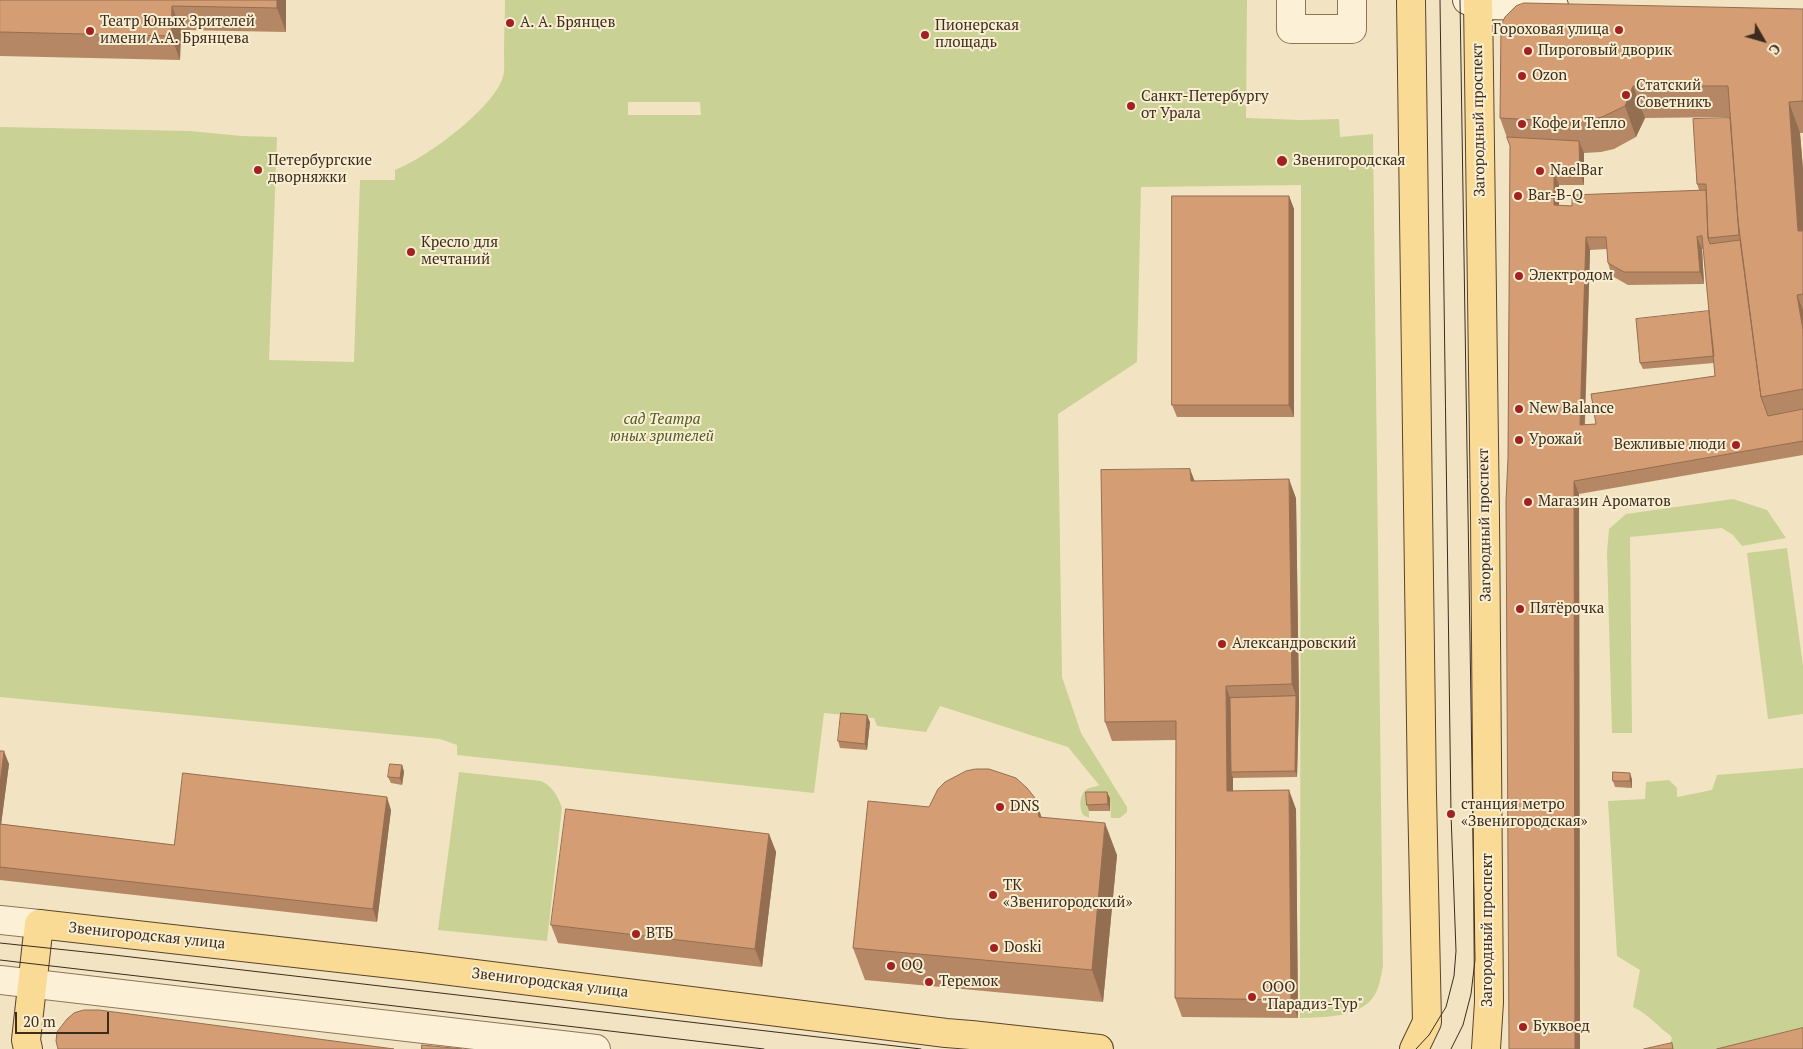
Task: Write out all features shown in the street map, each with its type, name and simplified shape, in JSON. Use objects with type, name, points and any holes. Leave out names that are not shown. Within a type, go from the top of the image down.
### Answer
[{"type":"main road","points":[[1411,0],[1421,764],[1427,1022],[1414,1049]]},
{"type":"main road","name":"Загородный проспект","points":[[1474,2],[1485,526],[1489,943],[1489,1002],[1486,1049]]},
{"type":"main road","points":[[28,1049],[26,1040],[40,924]]},
{"type":"main road","name":"Звенигородская улица","points":[[40,924],[419,967],[946,1033],[1099,1049]]},
{"type":"street","points":[[1291,0],[1290,30],[1352,30],[1352,0]]},
{"type":"street","points":[[1474,2],[1580,6]]},
{"type":"street","name":"Звенигородская улица","points":[[0,920],[40,924]]},
{"type":"street","points":[[0,980],[596,1049]]},
{"type":"street","points":[[1427,1022],[1431,1049]]},
{"type":"green space","name":"сад Театра юных зрителей","points":[[505,0],[1247,0],[1246,118],[1339,119],[1340,137],[1373,134],[1383,966],[1378,989],[1368,1003],[1360,1009],[1340,1015],[1300,1018],[1301,185],[1141,187],[1137,362],[1058,414],[1062,677],[1081,733],[1127,807],[1127,812],[1120,818],[1111,818],[1110,799],[1089,811],[1089,818],[1083,815],[1080,805],[1082,794],[1087,789],[1099,785],[1068,747],[940,706],[926,732],[877,726],[874,718],[824,713],[814,793],[457,755],[457,745],[440,739],[0,697],[0,127],[190,131],[277,137],[269,360],[354,362],[360,180],[395,180],[395,170],[424,155],[457,131],[473,117],[497,90],[504,74]],"holes":[[[628,102],[700,102],[701,115],[628,115]]]},
{"type":"green space","points":[[1733,499],[1767,510],[1786,538],[1742,546],[1733,535],[1722,528],[1630,537],[1632,733],[1612,733],[1607,552],[1609,529],[1626,514]]},
{"type":"green space","points":[[1787,548],[1803,666],[1803,714],[1768,719],[1747,553]]},
{"type":"green space","points":[[1803,768],[1803,1049],[1673,1049],[1670,1044],[1672,1038],[1641,1011],[1633,1007],[1640,970],[1617,956],[1608,801],[1645,799],[1646,782],[1669,780],[1677,788],[1677,797],[1712,790],[1717,775]]},
{"type":"green space","points":[[459,772],[541,781],[559,799],[562,808],[547,941],[438,930]]},
{"type":"building","points":[[0,0],[277,0],[277,8],[172,6],[171,36],[0,32]]},
{"type":"building","points":[[1524,3],[1803,9],[1803,101],[1789,102],[1798,231],[1803,231],[1803,294],[1797,295],[1803,330],[1803,389],[1761,397],[1738,221],[1728,86],[1633,86],[1625,106],[1602,117],[1589,120],[1572,122],[1500,118],[1501,25],[1505,17],[1516,6]]},
{"type":"building","points":[[1730,118],[1739,235],[1708,238],[1706,184],[1697,184],[1693,119]]},
{"type":"building","points":[[1507,137],[1579,141],[1580,173],[1554,172],[1554,205],[1572,206],[1572,195],[1706,190],[1708,238],[1710,244],[1740,240],[1761,397],[1768,416],[1803,409],[1803,441],[1574,481],[1575,1049],[1509,1049],[1506,501],[1508,458],[1510,146]],"holes":[[[1702,236],[1715,376],[1591,394],[1596,424],[1580,425],[1586,237],[1606,237],[1608,263],[1624,272],[1700,272],[1697,237]]]},
{"type":"building","points":[[1172,196],[1289,196],[1289,405],[1172,405]]},
{"type":"building","points":[[1709,311],[1714,356],[1640,363],[1636,319]]},
{"type":"building","points":[[1190,469],[1191,481],[1289,479],[1292,684],[1226,686],[1227,791],[1289,790],[1291,1000],[1175,998],[1176,721],[1105,722],[1101,470]]},
{"type":"building","points":[[1296,696],[1295,771],[1231,772],[1230,698]]},
{"type":"building","points":[[841,713],[867,715],[865,744],[838,741]]},
{"type":"building","points":[[0,751],[4,751],[0,785]]},
{"type":"building","points":[[390,764],[402,765],[400,778],[388,777]]},
{"type":"building","name":"ТК «Звенигородский»","points":[[989,769],[1016,778],[1035,798],[1039,817],[1105,823],[1092,970],[853,948],[868,801],[929,807],[938,789],[945,782],[966,771]]},
{"type":"building","points":[[1613,772],[1630,773],[1630,781],[1613,781]]},
{"type":"building","points":[[183,773],[387,797],[373,909],[0,867],[0,824],[174,845]]},
{"type":"building","points":[[1086,792],[1107,792],[1108,804],[1087,805]]},
{"type":"building","points":[[566,809],[769,834],[755,949],[551,925]]},
{"type":"building","points":[[84,1010],[99,1010],[394,1049],[58,1049],[56,1041],[57,1032],[74,1013]]},
{"type":"building","points":[[1803,1028],[1803,1049],[1717,1049]]},
{"type":"building","points":[[1672,1043],[1673,1049],[1644,1049]]},
{"type":"building","points":[[422,1045],[462,1049],[422,1049]]},
{"type":"tram line","points":[[1416,1049],[1429,1035],[1446,1007],[1454,976],[1456,951],[1451,814],[1440,0]]},
{"type":"tram line","points":[[1451,1049],[1463,1025],[1471,994],[1475,960],[1460,0]]},
{"type":"tram line","points":[[0,943],[921,1049]]},
{"type":"tram line","points":[[0,960],[764,1049]]},
{"type":"place","name":"А. А. Брянцев","points":[[510,23]]},
{"type":"place","name":"Гороховая улица","points":[[1619,30]]},
{"type":"place","name":"Театр Юных Зрителей имени А.А. Брянцева","points":[[90,31]]},
{"type":"place","name":"Пионерская площадь","points":[[925,35]]},
{"type":"place","name":"Пироговый дворик","points":[[1528,51]]},
{"type":"place","name":"Ozon","points":[[1522,76]]},
{"type":"place","name":"Статский Советникъ","points":[[1626,95]]},
{"type":"place","name":"Санкт-Петербургу от Урала","points":[[1131,106]]},
{"type":"place","name":"Кофе и Тепло","points":[[1522,124]]},
{"type":"place","name":"Звенигородская","points":[[1282,161]]},
{"type":"place","name":"Петербургские дворняжки","points":[[258,170]]},
{"type":"place","name":"NaelBar","points":[[1540,171]]},
{"type":"place","name":"Bar-B-Q","points":[[1518,196]]},
{"type":"place","name":"Кресло для мечтаний","points":[[411,252]]},
{"type":"place","name":"Электродом","points":[[1519,276]]},
{"type":"place","name":"New Balance","points":[[1519,409]]},
{"type":"place","name":"Урожай","points":[[1519,440]]},
{"type":"place","name":"Вежливые люди","points":[[1736,445]]},
{"type":"place","name":"Магазин Ароматов","points":[[1528,502]]},
{"type":"place","name":"Пятёрочка","points":[[1520,609]]},
{"type":"place","name":"Александровский","points":[[1222,644]]},
{"type":"place","name":"DNS","points":[[1000,807]]},
{"type":"place","name":"станция метро «Звенигородская»","points":[[1451,814]]},
{"type":"place","name":"ТК «Звенигородский»","points":[[993,895]]},
{"type":"place","name":"ВТБ","points":[[636,934]]},
{"type":"place","name":"Doski","points":[[994,948]]},
{"type":"place","name":"OQ","points":[[891,966]]},
{"type":"place","name":"Теремок","points":[[929,982]]},
{"type":"place","name":"ООО \"Парадиз-Тур\"","points":[[1252,997]]},
{"type":"place","name":"Буквоед","points":[[1523,1027]]}]
